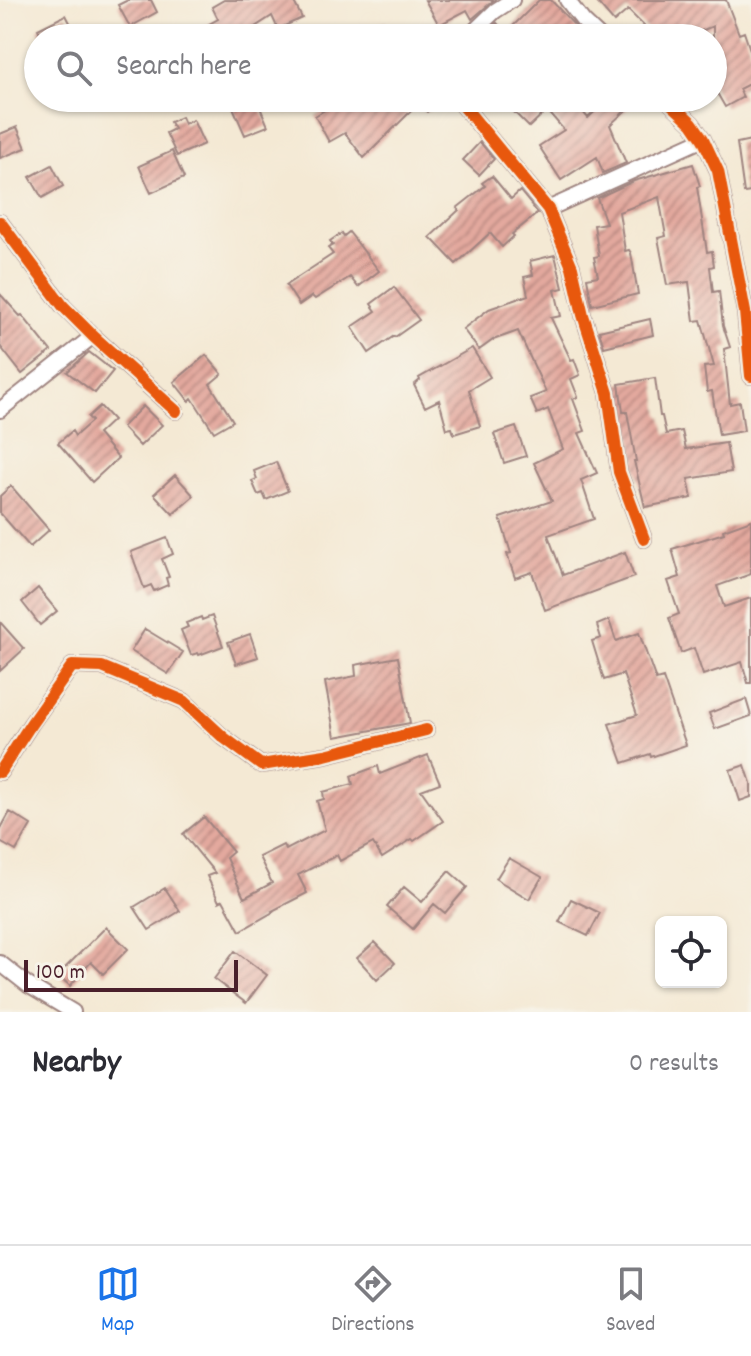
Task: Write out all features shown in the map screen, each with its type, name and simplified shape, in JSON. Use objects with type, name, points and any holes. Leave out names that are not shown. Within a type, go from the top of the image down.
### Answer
[{"type":"street","points":[[482,24],[512,0]]},
{"type":"street","points":[[567,0],[586,24]]},
{"type":"street","points":[[468,112],[548,209],[572,267],[583,315],[608,393],[619,472],[644,539]]},
{"type":"street","points":[[680,112],[703,139],[718,171],[745,312],[751,376]]},
{"type":"street","points":[[548,209],[703,139]]},
{"type":"street","points":[[0,222],[63,306],[176,411]]},
{"type":"street","points":[[0,410],[93,336]]},
{"type":"street","points":[[0,772],[72,666],[102,667],[184,701],[223,737],[261,765],[325,755],[426,730]]},
{"type":"street","points":[[0,963],[28,985],[73,1012]]},
{"type":"building","points":[[128,0],[151,0],[157,12],[135,24],[128,24],[118,5]]},
{"type":"building","points":[[224,0],[293,0],[302,18],[289,24],[276,24],[272,16],[260,24],[209,24],[218,19],[212,7]]},
{"type":"building","points":[[425,0],[494,0],[472,19],[467,10],[438,24]]},
{"type":"building","points":[[539,0],[551,0],[573,24],[515,24]]},
{"type":"building","points":[[595,0],[726,0],[739,34],[744,32],[751,53],[751,83],[739,89],[743,97],[727,106],[727,24],[642,24],[628,10],[614,22]]},
{"type":"building","points":[[66,15],[71,24],[48,24]]},
{"type":"building","points":[[235,112],[262,112],[268,126],[245,135]]},
{"type":"building","points":[[322,112],[410,112],[364,158],[345,133],[329,142],[315,116]]},
{"type":"building","points":[[514,112],[545,112],[529,127]]},
{"type":"building","points":[[549,112],[583,112],[588,118],[594,112],[624,112],[610,125],[626,163],[603,173],[597,157],[561,180],[539,146],[564,130]]},
{"type":"building","points":[[181,117],[184,124],[193,120],[204,144],[177,156],[166,133],[174,129],[170,122]]},
{"type":"building","points":[[17,127],[26,148],[0,158],[0,134]]},
{"type":"building","points":[[751,140],[751,192],[744,193],[737,143]]},
{"type":"building","points":[[480,142],[494,159],[479,175],[463,160]]},
{"type":"building","points":[[172,151],[184,178],[151,193],[139,166]]},
{"type":"building","points":[[693,164],[700,186],[697,187],[707,252],[712,251],[713,292],[719,291],[723,326],[730,347],[724,349],[730,404],[740,402],[744,431],[719,435],[712,391],[707,392],[704,367],[714,366],[701,320],[694,321],[689,282],[667,285],[658,238],[666,236],[659,197],[619,212],[625,251],[631,253],[638,294],[592,305],[587,278],[598,276],[594,257],[599,256],[594,225],[606,223],[597,198],[634,181]]},
{"type":"building","points":[[52,165],[63,186],[42,198],[30,177]]},
{"type":"building","points":[[492,176],[511,199],[520,191],[538,213],[512,234],[514,236],[502,247],[490,233],[456,264],[430,237]]},
{"type":"building","points":[[349,232],[379,271],[358,287],[350,277],[315,299],[312,296],[299,305],[286,285],[333,254],[328,248],[333,245],[330,241]]},
{"type":"building","points":[[555,255],[563,288],[555,290],[561,316],[551,318],[580,375],[571,379],[578,397],[573,399],[585,431],[579,433],[597,473],[581,480],[594,519],[548,535],[563,575],[625,552],[634,577],[545,610],[532,572],[515,578],[500,518],[552,501],[534,463],[563,449],[548,409],[537,414],[530,398],[546,392],[518,331],[493,340],[479,350],[463,329],[489,309],[528,295],[524,277],[533,275],[530,261]]},
{"type":"building","points":[[394,287],[419,320],[369,353],[352,327],[376,311],[371,304]]},
{"type":"building","points":[[0,294],[51,351],[22,374],[0,346]]},
{"type":"building","points":[[650,319],[653,335],[604,347],[599,331]]},
{"type":"building","points":[[472,348],[490,377],[469,390],[480,426],[454,434],[452,428],[447,429],[439,400],[425,407],[414,385],[419,378]]},
{"type":"building","points":[[89,352],[113,371],[95,393],[67,372]]},
{"type":"building","points":[[206,355],[222,374],[210,384],[233,421],[214,432],[192,398],[189,401],[174,382]]},
{"type":"building","points":[[655,378],[660,416],[666,434],[682,431],[686,449],[726,443],[731,472],[688,479],[692,498],[645,507],[619,384]]},
{"type":"building","points":[[100,406],[113,420],[98,434],[118,458],[92,482],[58,443],[72,431],[75,436],[92,421],[88,417]]},
{"type":"building","points":[[143,406],[162,425],[140,446],[122,427]]},
{"type":"building","points":[[516,427],[526,456],[504,463],[494,434]]},
{"type":"building","points":[[276,462],[288,491],[266,500],[263,493],[258,495],[252,481],[257,479],[254,471]]},
{"type":"building","points":[[175,475],[194,496],[173,514],[154,494]]},
{"type":"building","points":[[11,486],[49,530],[30,547],[0,513],[0,496]]},
{"type":"building","points":[[751,520],[751,574],[717,586],[724,607],[751,598],[751,683],[748,683],[742,662],[703,675],[694,648],[681,653],[669,618],[679,614],[668,581],[680,577],[672,549],[724,533],[723,530]]},
{"type":"building","points":[[167,538],[173,554],[162,559],[169,577],[166,578],[168,585],[154,591],[151,585],[144,588],[131,552]]},
{"type":"building","points":[[38,588],[57,611],[40,625],[22,602]]},
{"type":"building","points":[[212,616],[223,646],[191,655],[181,630],[188,627],[186,623]]},
{"type":"building","points":[[609,620],[616,641],[639,633],[656,680],[663,678],[686,745],[623,763],[609,724],[637,715],[623,674],[604,680],[592,641],[601,638],[597,625]]},
{"type":"building","points":[[0,622],[24,649],[0,671]]},
{"type":"building","points":[[145,629],[183,652],[168,674],[131,651]]},
{"type":"building","points":[[250,634],[258,657],[236,664],[228,642]]},
{"type":"building","points":[[398,657],[410,723],[335,737],[325,682],[356,676],[355,665]]},
{"type":"building","points":[[746,699],[751,716],[715,729],[709,713]]},
{"type":"building","points":[[428,755],[440,783],[421,790],[443,821],[382,858],[373,843],[340,861],[337,855],[298,875],[307,893],[240,931],[223,900],[219,902],[207,876],[215,873],[183,834],[204,817],[233,852],[226,858],[244,898],[272,883],[259,857],[283,845],[286,850],[325,830],[317,801],[324,799],[323,792],[353,784],[351,776],[378,766],[380,774]]},
{"type":"building","points":[[745,765],[751,783],[751,797],[740,801],[730,770]]},
{"type":"building","points":[[10,812],[31,825],[16,851],[0,842],[0,830]]},
{"type":"building","points":[[509,858],[542,877],[529,899],[496,879]]},
{"type":"building","points":[[449,871],[467,887],[445,913],[434,904],[413,929],[387,907],[404,887],[422,902]]},
{"type":"building","points":[[165,888],[180,911],[149,930],[134,907]]},
{"type":"building","points":[[571,899],[600,913],[588,936],[559,922]]},
{"type":"building","points":[[106,927],[128,949],[103,974],[91,962],[70,986],[58,975]]},
{"type":"building","points":[[375,942],[395,963],[377,980],[357,958]]},
{"type":"building","points":[[235,951],[267,975],[246,1003],[214,979]]},
{"type":"cycle path","points":[[468,112],[548,209],[572,267],[583,315],[608,393],[619,472],[644,539]]},
{"type":"cycle path","points":[[680,112],[703,139],[718,171],[745,312],[751,376]]},
{"type":"cycle path","points":[[0,222],[63,306],[176,411]]},
{"type":"cycle path","points":[[0,772],[72,666],[102,667],[184,701],[223,737],[261,765],[325,755],[426,730]]}]
